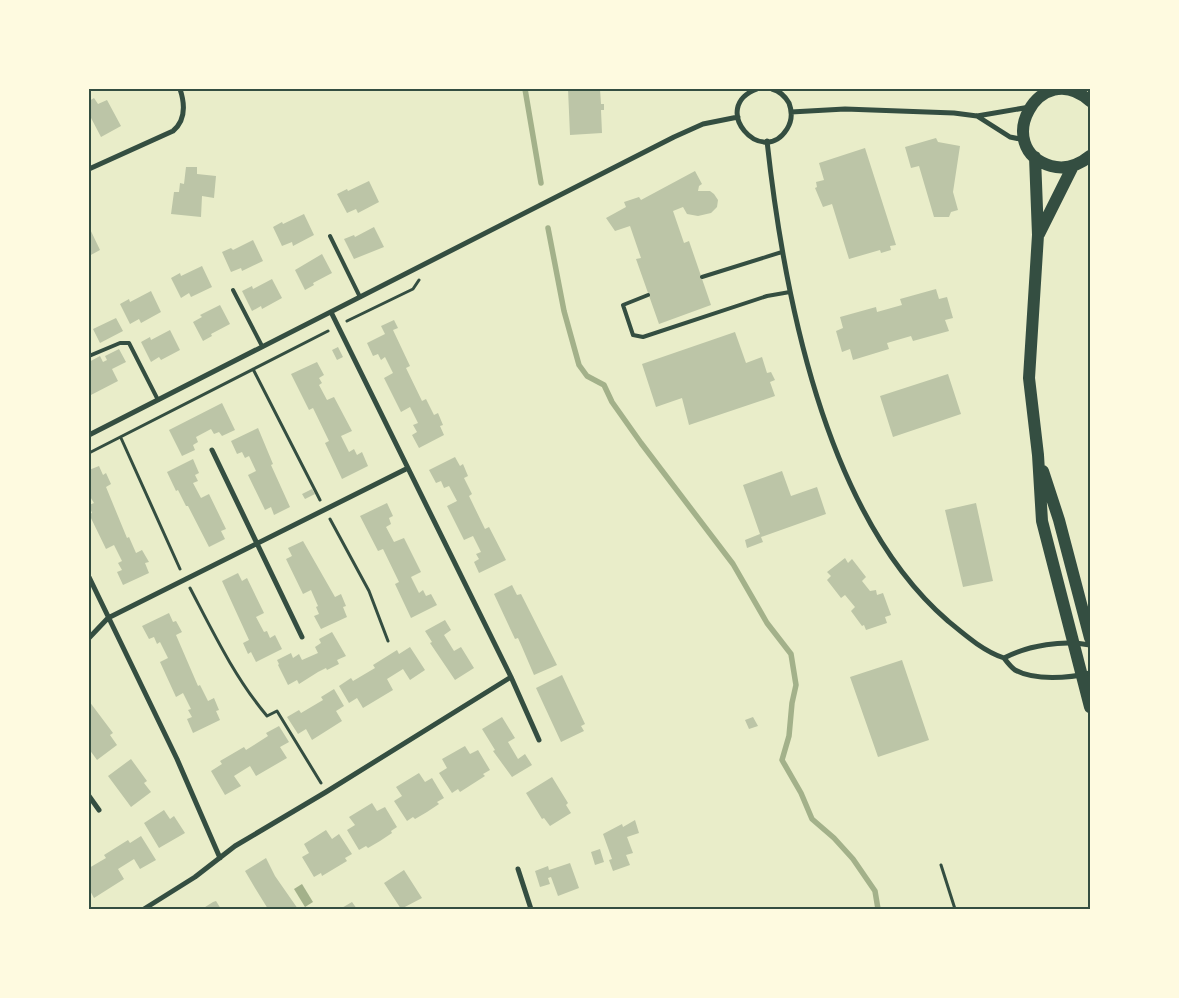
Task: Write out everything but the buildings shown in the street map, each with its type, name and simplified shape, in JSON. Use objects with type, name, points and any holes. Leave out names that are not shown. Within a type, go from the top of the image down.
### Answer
[{"type":"main road","points":[[1090,101],[1074,91],[1056,89],[1039,97],[1030,106],[1024,120],[1025,140],[1035,157],[1038,236],[1029,378],[1038,455],[1042,521],[1072,642],[1086,674],[1090,707]]},
{"type":"main road","points":[[1035,157],[1053,167],[1072,166],[1090,156]]},
{"type":"main road","points":[[1038,236],[1072,166]]},
{"type":"main road","points":[[1038,455],[1059,520],[1090,638]]},
{"type":"street","points":[[89,169],[173,131],[179,125],[184,104],[180,89]]},
{"type":"street","points":[[757,89],[741,100],[738,117],[742,129],[750,137],[767,141],[783,134],[790,124],[791,112],[785,97],[772,89]]},
{"type":"street","points":[[791,112],[845,109],[954,113],[977,116],[1030,106]]},
{"type":"street","points":[[977,116],[1010,137],[1025,140]]},
{"type":"street","points":[[89,435],[681,134],[703,124],[738,117]]},
{"type":"street","points":[[767,141],[782,252],[790,292],[810,368],[831,434],[851,485],[871,526],[902,574],[938,613],[983,648],[1004,658],[1015,670],[1030,675],[1048,677],[1086,674]]},
{"type":"street","points":[[331,312],[511,677],[539,740]]},
{"type":"street","points":[[212,450],[302,637]]},
{"type":"street","points":[[89,638],[108,618],[408,468]]},
{"type":"street","points":[[89,577],[177,759],[220,858]]},
{"type":"street","points":[[1004,658],[1030,649],[1072,642],[1090,645]]},
{"type":"street","points":[[144,909],[195,878],[235,846],[511,677]]},
{"type":"street","points":[[89,796],[99,810]]},
{"type":"street","points":[[518,869],[531,909]]},
{"type":"lane","points":[[330,236],[360,297]]},
{"type":"lane","points":[[702,277],[782,252]]},
{"type":"lane","points":[[233,290],[262,346]]},
{"type":"lane","points":[[648,295],[623,305],[633,335],[643,336],[767,296],[790,292]]},
{"type":"lane","points":[[89,356],[120,343],[129,343],[158,400]]},
{"type":"path","points":[[89,453],[413,288],[426,263]]},
{"type":"path","points":[[277,711],[326,792]]},
{"type":"path","points":[[941,865],[955,909]]},
{"type":"shaded area","points":[[302,884],[313,902],[305,907],[294,889]]},
{"type":"waterway","points":[[525,89],[541,183]]},
{"type":"waterway","points":[[548,228],[564,311],[579,365],[587,376],[604,385],[612,402],[641,443],[733,564],[767,623],[791,654],[796,685],[792,703],[789,736],[782,760],[801,793],[812,819],[834,838],[853,859],[875,891],[878,909]]}]
